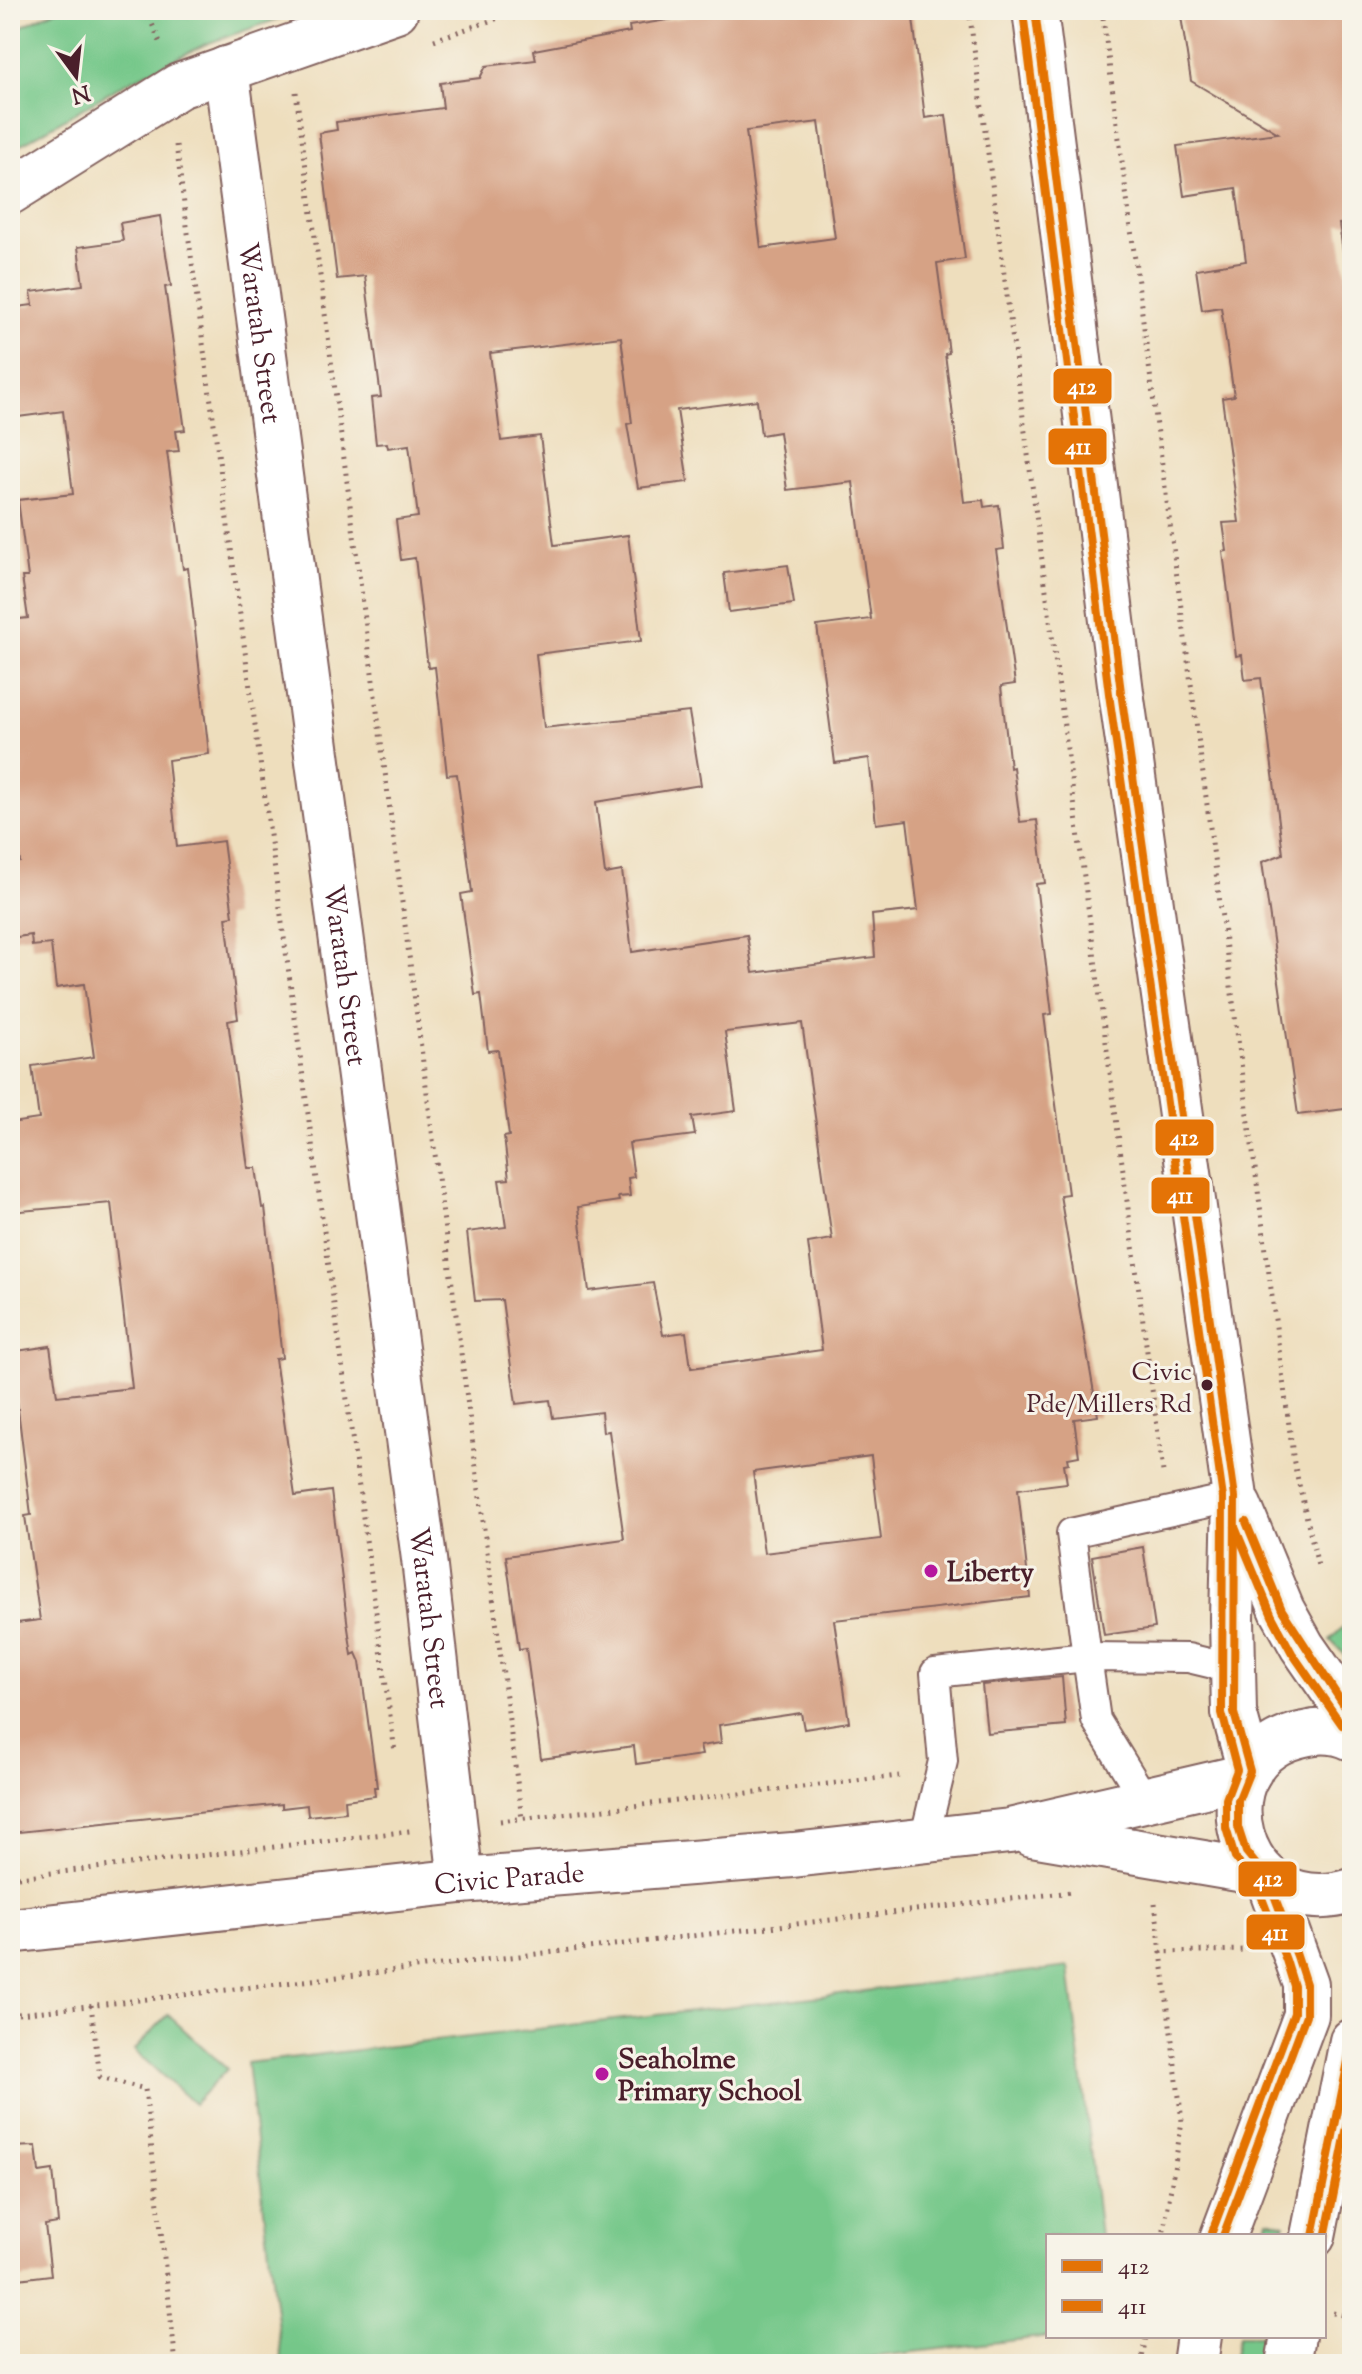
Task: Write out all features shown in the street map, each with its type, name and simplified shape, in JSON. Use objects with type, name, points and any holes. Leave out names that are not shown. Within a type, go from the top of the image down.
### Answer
[{"type":"street","points":[[10,192],[179,86],[396,10]]},
{"type":"street","points":[[1035,10],[1121,692],[1235,1497],[1232,1619],[1234,1713],[1248,1773]]},
{"type":"street","name":"Waratah Street","points":[[226,69],[424,1559],[461,1881]]},
{"type":"street","points":[[1235,1497],[1282,1610],[1302,1646],[1352,1718]]},
{"type":"street","points":[[1224,2234],[1306,2015],[1306,1984],[1265,1876],[1246,1852],[1238,1827],[1238,1801],[1248,1773],[1267,1750],[1290,1736],[1316,1731],[1352,1738]]},
{"type":"street","name":"Civic Parade","points":[[10,1931],[461,1881],[793,1855],[1010,1831],[1248,1773]]},
{"type":"street","name":"Civic Parade","points":[[1010,1831],[1265,1876],[1288,1891],[1311,1897],[1352,1891]]},
{"type":"street","points":[[1313,2234],[1352,2041]]},
{"type":"street","points":[[1195,2364],[1199,2338]]},
{"type":"street","points":[[1288,2364],[1293,2338]]},
{"type":"lane","points":[[1145,1800],[1096,1720],[1071,1533],[1235,1497]]},
{"type":"lane","points":[[924,1840],[943,1761],[935,1673],[1087,1657],[1188,1658],[1234,1669]]},
{"type":"path","points":[[969,10],[1164,1479]]},
{"type":"path","points":[[1102,10],[1294,1463],[1319,1571]]},
{"type":"path","points":[[295,87],[522,1819]]},
{"type":"path","points":[[175,136],[397,1769]]},
{"type":"path","points":[[403,1816],[406,1832]]},
{"type":"path","points":[[10,2015],[1089,1890]]},
{"type":"path","points":[[1154,1896],[1182,2121],[1163,2234]]},
{"type":"path","points":[[1161,1952],[1261,1949],[1292,1942]]},
{"type":"path","points":[[91,2005],[100,2077],[145,2089],[176,2364]]},
{"type":"path","points":[[1141,2364],[1146,2338]]},
{"type":"green space","points":[[56,10],[304,10],[206,44],[126,83],[10,151],[10,32]]},
{"type":"green space","points":[[1352,1624],[1352,1662],[1330,1640],[1345,1625]]},
{"type":"green space","name":"Seaholme Primary School","points":[[1069,1967],[1100,2234],[1046,2234],[1046,2336],[811,2364],[282,2364],[247,2063]]},
{"type":"green space","points":[[168,2015],[227,2069],[194,2104],[134,2050]]},
{"type":"green space","points":[[1268,2220],[1284,2224],[1282,2234],[1264,2234]]},
{"type":"green space","points":[[1239,2338],[1264,2338],[1259,2364],[1233,2364]]},
{"type":"building","points":[[731,10],[912,10],[925,118],[946,115],[965,259],[937,263],[964,502],[983,500],[984,507],[999,505],[1004,549],[996,550],[1015,684],[1001,686],[1010,768],[1013,767],[1020,822],[1037,820],[1045,883],[1036,884],[1052,1014],[1044,1015],[1068,1194],[1060,1195],[1098,1416],[1074,1419],[1079,1456],[1068,1458],[1069,1463],[1064,1464],[1067,1483],[1018,1489],[1030,1597],[834,1620],[849,1722],[804,1729],[801,1713],[719,1725],[721,1743],[700,1746],[702,1755],[636,1764],[634,1746],[541,1759],[526,1648],[519,1649],[506,1556],[624,1539],[609,1431],[603,1432],[601,1412],[553,1418],[550,1400],[516,1404],[502,1300],[475,1301],[467,1232],[506,1227],[499,1180],[509,1179],[504,1137],[509,1136],[498,1050],[488,1051],[481,994],[475,995],[461,894],[472,892],[457,774],[447,775],[435,667],[428,668],[415,558],[401,560],[396,520],[418,517],[409,445],[388,448],[387,443],[376,444],[371,398],[381,397],[365,276],[337,279],[319,133],[337,130],[336,122],[443,108],[440,83],[480,78],[486,66],[536,60],[534,50],[630,32],[629,26]],"holes":[[[819,122],[835,238],[761,248],[746,131]],[[621,337],[632,423],[627,424],[638,488],[688,482],[677,410],[757,400],[761,435],[779,432],[787,490],[853,482],[871,619],[817,626],[835,763],[869,758],[876,824],[907,820],[918,910],[872,915],[875,957],[753,973],[747,935],[632,952],[622,871],[605,874],[596,802],[701,785],[689,712],[544,728],[536,654],[641,641],[628,535],[554,545],[540,436],[501,441],[490,353]],[[802,1023],[832,1239],[808,1243],[822,1350],[691,1368],[686,1332],[663,1335],[653,1283],[589,1291],[578,1207],[619,1201],[618,1197],[630,1196],[628,1178],[634,1177],[629,1143],[695,1135],[692,1117],[736,1111],[725,1032]],[[871,1456],[881,1539],[764,1553],[753,1472]]]},
{"type":"building","points":[[1180,10],[1352,10],[1352,223],[1339,224],[1352,314],[1352,1108],[1298,1115],[1262,862],[1283,854],[1261,678],[1245,680],[1242,655],[1236,656],[1223,552],[1227,551],[1223,523],[1239,522],[1222,398],[1234,396],[1221,307],[1202,310],[1196,269],[1246,261],[1236,188],[1184,196],[1177,146],[1278,133],[1191,81]]},
{"type":"building","points":[[160,216],[171,286],[165,287],[185,430],[176,431],[179,451],[167,452],[183,569],[188,568],[209,754],[168,760],[177,847],[223,841],[233,916],[226,917],[238,1019],[228,1021],[248,1168],[256,1168],[262,1208],[265,1207],[282,1358],[275,1359],[295,1496],[331,1491],[352,1655],[356,1653],[360,1662],[377,1787],[374,1787],[375,1796],[345,1800],[346,1812],[308,1816],[307,1805],[282,1808],[282,1804],[10,1833],[10,1624],[40,1620],[25,1516],[31,1515],[16,1393],[10,1394],[10,1352],[50,1346],[57,1396],[132,1388],[111,1203],[10,1212],[10,1123],[39,1119],[32,1066],[94,1057],[84,984],[56,988],[51,944],[32,946],[31,935],[10,938],[10,864],[20,862],[10,787],[10,620],[28,618],[22,577],[28,577],[18,500],[73,494],[63,411],[10,418],[10,308],[33,305],[31,292],[83,285],[78,247],[123,241],[120,223]]},
{"type":"building","points":[[788,565],[794,604],[729,612],[724,573]]},
{"type":"building","points":[[1143,1547],[1155,1628],[1104,1635],[1092,1556]]},
{"type":"building","points":[[1062,1677],[1066,1726],[987,1733],[982,1685]]},
{"type":"building","points":[[36,2146],[39,2172],[53,2170],[58,2223],[45,2225],[51,2275],[10,2280],[10,2147]]},
{"type":"transit line","name":"412","points":[[1035,10],[1121,692],[1235,1497],[1234,1713],[1250,1771],[1238,1801],[1238,1827],[1246,1852],[1268,1879],[1306,1984],[1306,2015],[1224,2234]]},
{"type":"transit line","name":"411","points":[[1023,12],[1109,694],[1223,1498],[1222,1713],[1237,1770],[1226,1799],[1226,1828],[1235,1858],[1257,1885],[1294,1986],[1294,2013],[1212,2232]]},
{"type":"transit line","name":"412","points":[[1246,1522],[1282,1610],[1352,1718]]},
{"type":"transit line","name":"411","points":[[1235,1527],[1272,1616],[1292,1653],[1342,1725]]},
{"type":"transit line","name":"412","points":[[1313,2234],[1352,2041]]},
{"type":"transit line","name":"411","points":[[1326,2234],[1352,2102]]},
{"type":"place","name":"Civic Pde/Millers Rd","points":[[1207,1385]]},
{"type":"place","name":"Liberty","points":[[931,1571]]},
{"type":"place","name":"Seaholme Primary School","points":[[602,2074]]}]
